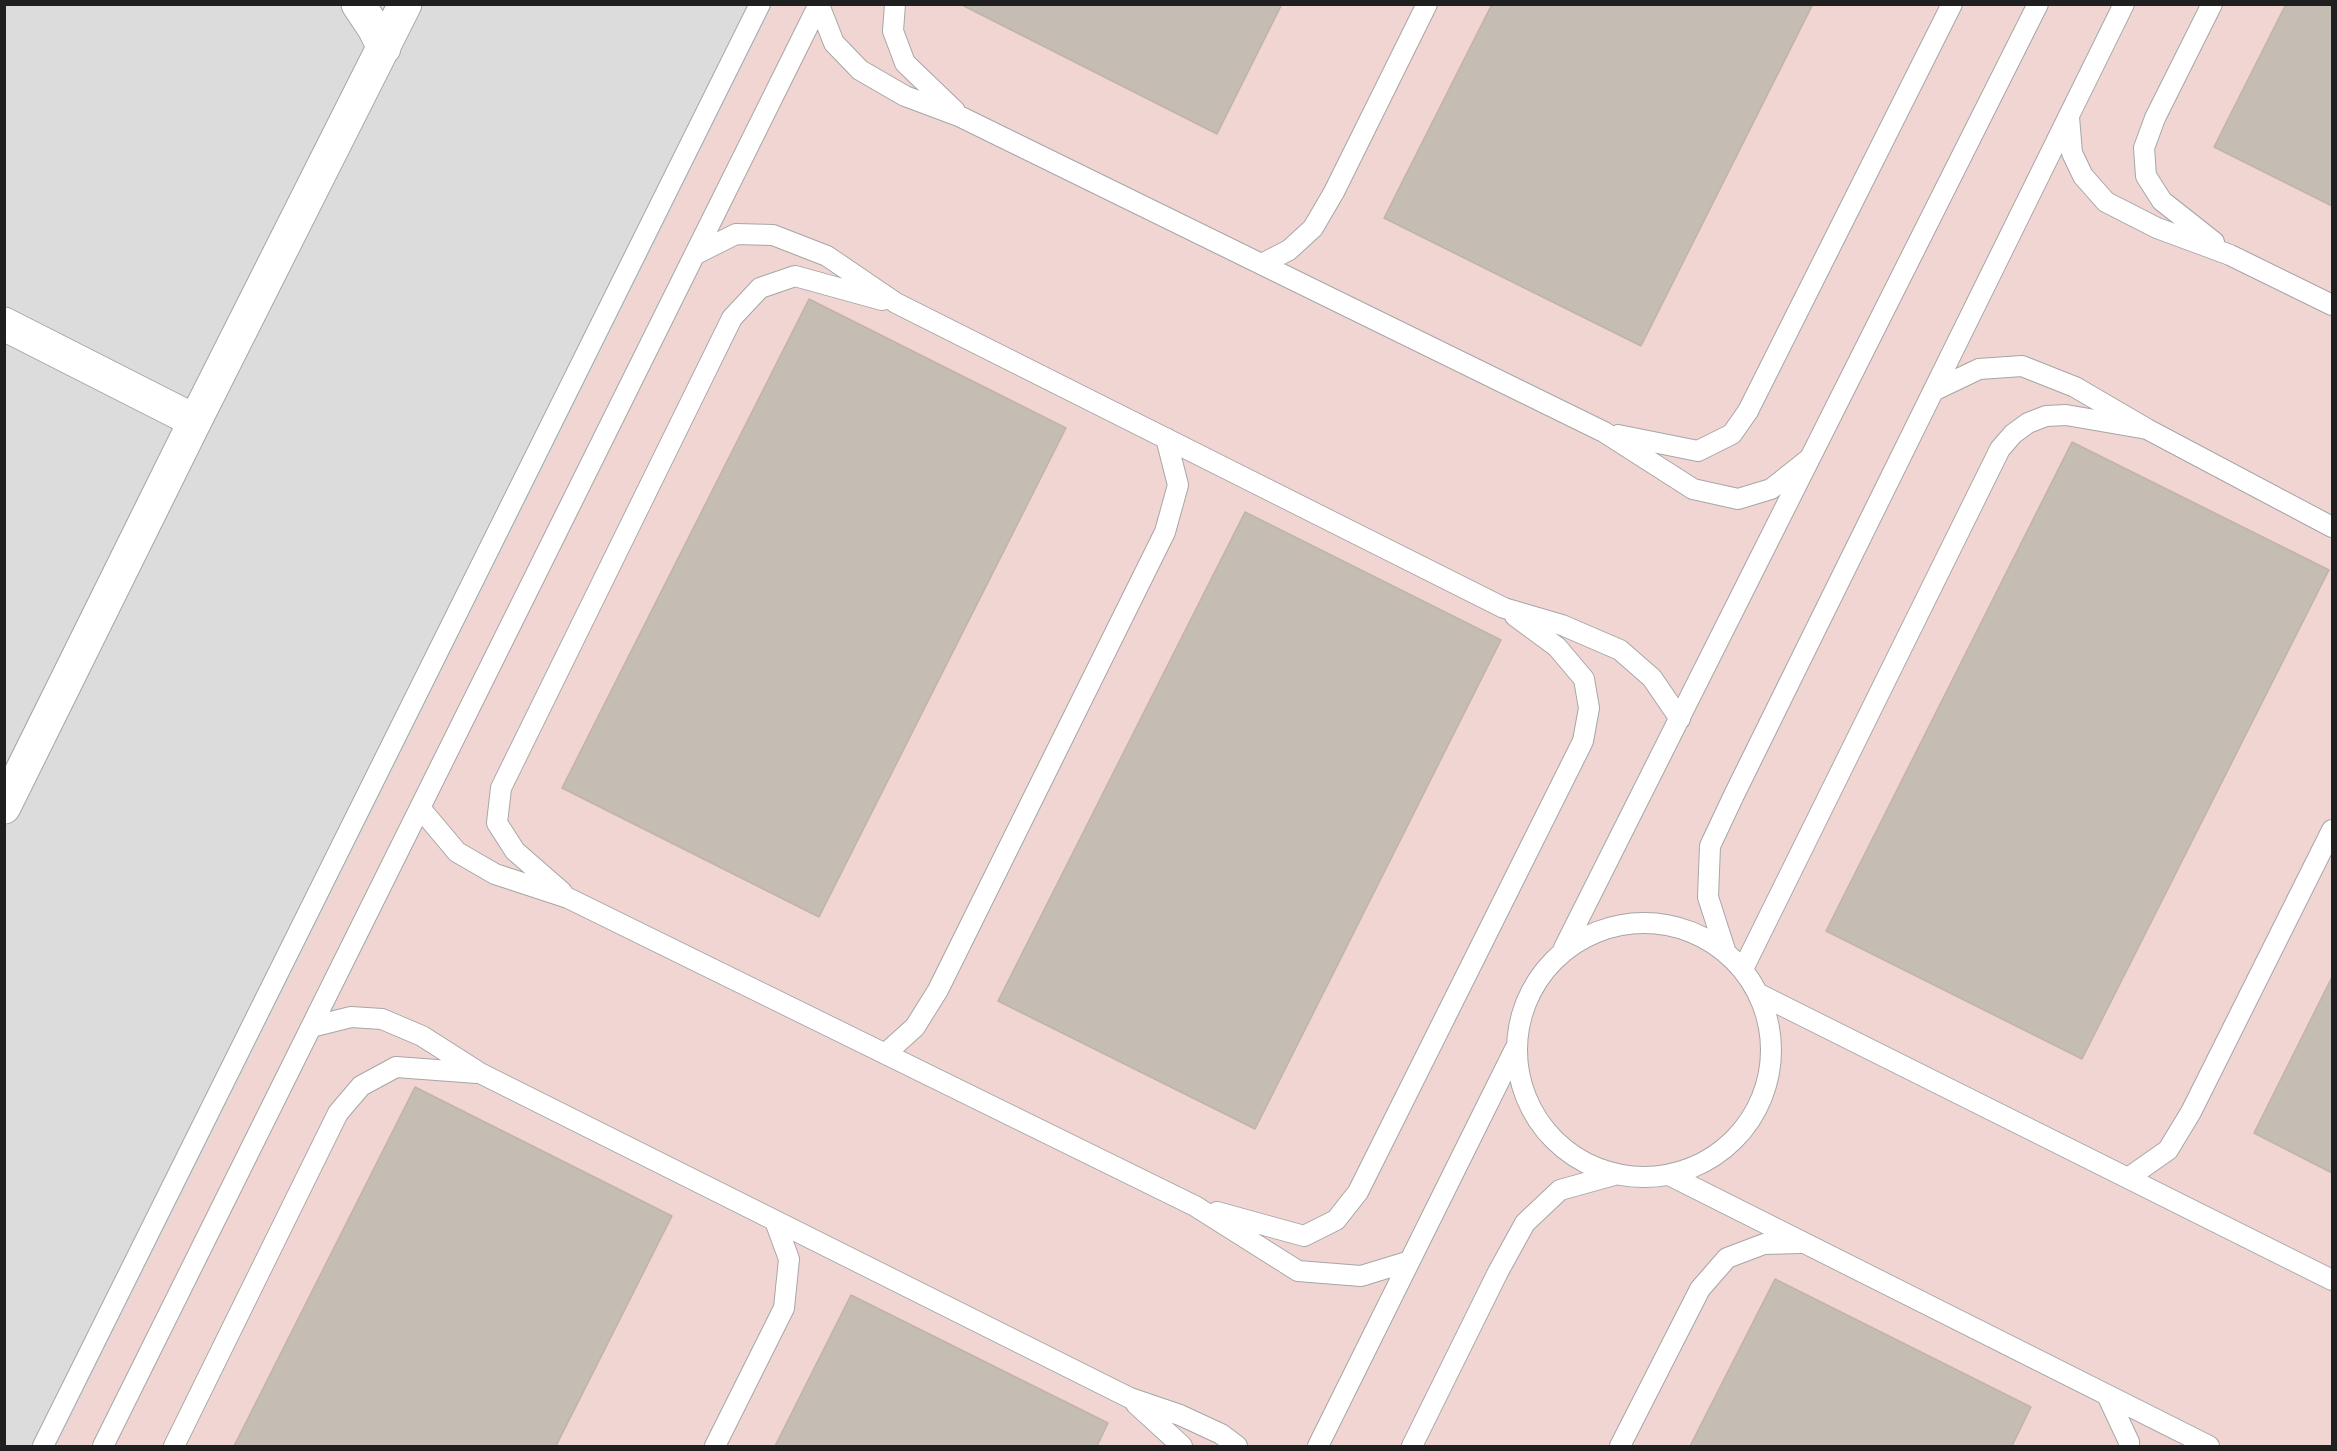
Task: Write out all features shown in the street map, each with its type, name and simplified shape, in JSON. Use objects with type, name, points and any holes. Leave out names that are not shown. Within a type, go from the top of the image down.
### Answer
[{"type":"street","points":[[358,4],[384,48]]},
{"type":"street","points":[[6,801],[405,4]]},
{"type":"street","points":[[4,324],[195,421]]},
{"type":"lane","points":[[44,1446],[760,4]]},
{"type":"lane","points":[[895,4],[893,31],[905,63],[962,117]]},
{"type":"lane","points":[[1262,264],[1289,250],[1313,228],[1334,192],[1427,4]]},
{"type":"lane","points":[[1604,432],[1698,451],[1732,435],[1748,411],[1952,4]]},
{"type":"lane","points":[[1318,1446],[1515,1049],[1528,993],[1564,948],[2038,4]]},
{"type":"lane","points":[[1725,950],[1708,897],[1710,846],[2124,4]]},
{"type":"lane","points":[[2212,4],[2156,118],[2144,148],[2146,176],[2162,201],[2230,255]]},
{"type":"lane","points":[[819,5],[834,43],[860,70],[905,96],[962,117],[1604,432],[1693,489],[1738,499],[1771,489],[1810,458]]},
{"type":"lane","points":[[103,1446],[819,5]]},
{"type":"lane","points":[[2069,117],[2072,153],[2083,176],[2106,202],[2157,228],[2230,255],[2332,306]]},
{"type":"lane","points":[[696,254],[736,234],[773,235],[827,256],[896,303],[1504,608],[1557,647],[1584,679],[1589,708],[1582,741],[1358,1192],[1335,1220],[1304,1236],[1195,1206]]},
{"type":"lane","points":[[568,898],[515,851],[497,824],[501,788],[732,318],[760,288],[795,276],[896,303]]},
{"type":"lane","points":[[1933,391],[1979,369],[2022,366],[2075,387],[2147,429],[2332,528]]},
{"type":"lane","points":[[1743,969],[2000,449],[2013,434],[2028,423],[2046,416],[2066,415],[2147,429]]},
{"type":"lane","points":[[885,1054],[915,1027],[938,990],[1165,532],[1178,484],[1166,438]]},
{"type":"lane","points":[[1504,608],[1562,625],[1620,650],[1652,678],[1680,719]]},
{"type":"lane","points":[[420,808],[457,852],[495,874],[568,898],[1195,1206],[1298,1271],[1361,1276],[1410,1261]]},
{"type":"lane","points":[[2128,1178],[2168,1150],[2191,1112],[2332,830]]},
{"type":"lane","points":[[1564,948],[1617,924],[1674,924],[1725,950],[1743,969],[1761,995],[1772,1051],[1759,1107],[1722,1151],[1671,1176]]},
{"type":"lane","points":[[1761,995],[2332,1280]]},
{"type":"lane","points":[[311,1027],[351,1017],[382,1019],[422,1036],[480,1073],[1130,1398],[1180,1415],[1221,1434],[1237,1446]]},
{"type":"lane","points":[[1515,1049],[1527,1105],[1562,1150],[1614,1175]]},
{"type":"lane","points":[[174,1446],[338,1113],[361,1086],[396,1067],[480,1073]]},
{"type":"lane","points":[[1412,1446],[1525,1222],[1560,1190],[1614,1175],[1671,1176],[2210,1446]]},
{"type":"lane","points":[[715,1446],[784,1308],[789,1259],[775,1221]]},
{"type":"lane","points":[[1620,1446],[1700,1289],[1726,1258],[1764,1244],[1804,1243]]},
{"type":"lane","points":[[2107,1395],[2129,1446]]},
{"type":"lane","points":[[1130,1398],[1182,1446]]},
{"type":"shaded area","points":[[5,5],[2332,5],[2332,1446],[5,1446]]},
{"type":"shaded area","points":[[773,5],[2332,5],[2332,1446],[57,1446]]},
{"type":"building","points":[[960,4],[1282,4],[1217,134]]},
{"type":"building","points":[[1492,4],[1813,4],[1641,346],[1384,218]]},
{"type":"building","points":[[2286,4],[2332,4],[2332,206],[2214,147]]},
{"type":"building","points":[[809,299],[1066,428],[819,917],[562,788]]},
{"type":"building","points":[[2072,442],[2329,570],[2082,1059],[1826,931]]},
{"type":"building","points":[[1245,512],[1501,640],[1255,1129],[998,1001]]},
{"type":"building","points":[[2332,977],[2332,1173],[2254,1133]]},
{"type":"building","points":[[415,1087],[672,1216],[556,1446],[234,1446]]},
{"type":"building","points":[[1775,1279],[2031,1407],[2012,1446],[1690,1446]]},
{"type":"building","points":[[851,1295],[1108,1423],[1097,1446],[775,1446]]}]
